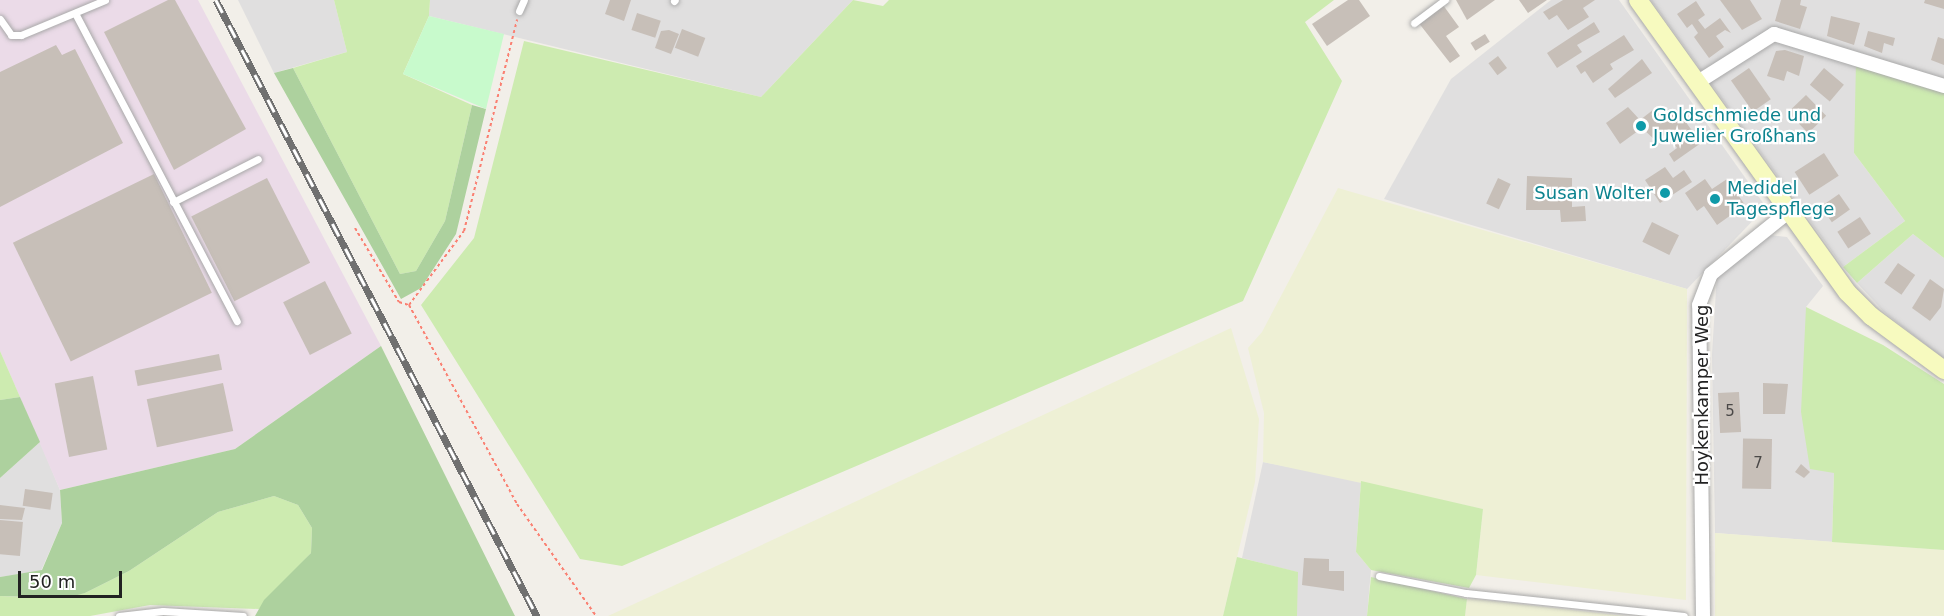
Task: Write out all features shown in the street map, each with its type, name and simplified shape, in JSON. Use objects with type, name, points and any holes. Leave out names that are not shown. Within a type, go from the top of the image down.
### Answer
[{"type":"main road","points":[[1638,0],[1698,82],[1822,262],[1870,316],[1944,370]]},
{"type":"street","points":[[1698,82],[1774,34],[1944,86]]},
{"type":"street","name":"Hoykenkamper Weg","points":[[1703,616],[1699,305],[1711,274],[1788,212]]},
{"type":"lane","points":[[0,19],[11,35],[21,35],[105,0]]},
{"type":"lane","points":[[519,11],[524,0]]},
{"type":"lane","points":[[1414,23],[1445,0]]},
{"type":"lane","points":[[75,13],[237,321]]},
{"type":"lane","points":[[173,202],[258,159]]},
{"type":"lane","points":[[1379,576],[1466,592],[1684,616]]},
{"type":"lane","points":[[119,616],[163,611],[243,616]]},
{"type":"path","points":[[409,305],[464,231],[519,11]]},
{"type":"path","points":[[355,228],[399,302],[409,305],[517,504],[596,616]]},
{"type":"shaded area","points":[[0,0],[198,0],[381,346],[235,449],[60,490],[0,351]]},
{"type":"shaded area","points":[[238,0],[334,0],[347,52],[274,73]]},
{"type":"shaded area","points":[[430,0],[853,0],[761,97],[429,16]]},
{"type":"shaded area","points":[[1551,0],[1619,0],[1766,207],[1687,289],[1384,199],[1451,79]]},
{"type":"shaded area","points":[[1651,0],[1944,0],[1944,90],[1854,153],[1905,221],[1843,267]]},
{"type":"shaded area","points":[[1913,234],[1944,258],[1944,359],[1884,312],[1857,283]]},
{"type":"shaded area","points":[[1769,235],[1787,237],[1823,286],[1806,307],[1834,473],[1832,542],[1715,533],[1712,354],[1717,274]]},
{"type":"shaded area","points":[[40,442],[60,490],[62,523],[41,571],[0,577],[0,478]]},
{"type":"shaded area","points":[[1263,462],[1361,481],[1356,552],[1371,570],[1367,616],[1297,616],[1297,572],[1242,558]]},
{"type":"green space","points":[[334,0],[430,0],[429,16],[403,74],[472,105],[445,221],[416,271],[400,274],[293,68],[347,52]]},
{"type":"green space","points":[[853,0],[883,6],[889,0],[1334,0],[1305,22],[1342,81],[1243,301],[622,566],[580,559],[421,305],[474,238],[524,41],[761,97]]},
{"type":"green space","points":[[429,16],[504,34],[486,109],[403,74]]},
{"type":"green space","points":[[1856,62],[1944,90],[1944,258],[1913,234],[1857,283],[1843,267],[1905,221],[1854,153]]},
{"type":"green space","points":[[293,68],[400,274],[416,271],[445,221],[472,105],[486,109],[456,234],[421,288],[401,299],[274,73]]},
{"type":"green space","points":[[1338,188],[1687,289],[1686,600],[1476,575],[1483,509],[1263,462],[1264,413],[1248,348],[1262,332]]},
{"type":"green space","points":[[1806,307],[1883,345],[1944,384],[1944,550],[1832,542],[1834,473],[1810,469],[1801,412]]},
{"type":"green space","points":[[1231,328],[1259,419],[1255,482],[1223,616],[608,616]]},
{"type":"green space","points":[[381,346],[515,616],[255,616],[264,600],[311,553],[312,528],[298,505],[274,496],[218,512],[129,571],[85,593],[66,598],[0,596],[0,577],[42,570],[62,523],[60,490],[235,449]]},
{"type":"green space","points":[[0,351],[20,397],[0,400]]},
{"type":"green space","points":[[20,397],[40,442],[0,478],[0,400]]},
{"type":"green space","points":[[1361,481],[1483,509],[1476,575],[1469,588],[1371,570],[1356,552]]},
{"type":"green space","points":[[274,496],[298,505],[312,528],[311,553],[259,609],[150,605],[90,616],[0,616],[0,596],[47,598],[85,593],[129,571],[218,512]]},
{"type":"green space","points":[[1715,533],[1944,550],[1944,616],[1715,616]]},
{"type":"green space","points":[[1237,557],[1298,572],[1297,616],[1223,616]]},
{"type":"green space","points":[[1371,577],[1467,599],[1465,616],[1367,616]]},
{"type":"green space","points":[[1467,599],[1484,600],[1625,616],[1465,616]]},
{"type":"building","points":[[168,0],[175,0],[246,129],[174,170],[104,32]]},
{"type":"building","points":[[610,0],[631,0],[624,21],[605,14]]},
{"type":"building","points":[[1348,0],[1359,0],[1370,16],[1327,46],[1312,24]]},
{"type":"building","points":[[1456,0],[1495,0],[1467,20]]},
{"type":"building","points":[[1519,0],[1547,0],[1528,13]]},
{"type":"building","points":[[1563,0],[1595,0],[1583,8],[1589,17],[1568,30],[1557,15],[1549,20],[1543,12]]},
{"type":"building","points":[[1720,0],[1750,0],[1762,19],[1742,30]]},
{"type":"building","points":[[1781,0],[1801,0],[1800,5],[1807,7],[1800,29],[1775,21]]},
{"type":"building","points":[[1925,0],[1944,0],[1944,9],[1924,3]]},
{"type":"building","points":[[1696,1],[1705,15],[1698,20],[1705,29],[1720,18],[1731,33],[1725,30],[1716,36],[1724,47],[1709,58],[1694,37],[1698,33],[1692,24],[1687,28],[1677,14]]},
{"type":"building","points":[[1443,5],[1459,27],[1446,36],[1460,56],[1450,63],[1418,22]]},
{"type":"building","points":[[637,13],[661,21],[655,38],[631,30]]},
{"type":"building","points":[[1831,16],[1860,23],[1854,45],[1827,36]]},
{"type":"building","points":[[1594,22],[1600,32],[1577,45],[1582,52],[1557,68],[1547,53]]},
{"type":"building","points":[[682,29],[705,38],[698,57],[675,48]]},
{"type":"building","points":[[669,30],[679,34],[671,54],[655,48],[661,31]]},
{"type":"building","points":[[1868,31],[1895,38],[1893,46],[1884,43],[1882,53],[1864,46]]},
{"type":"building","points":[[1485,34],[1490,42],[1475,51],[1471,43]]},
{"type":"building","points":[[1624,35],[1634,50],[1610,64],[1613,69],[1593,83],[1585,71],[1581,74],[1576,66]]},
{"type":"building","points":[[1938,37],[1944,39],[1944,65],[1931,60]]},
{"type":"building","points":[[56,45],[62,55],[75,49],[123,143],[0,207],[0,72]]},
{"type":"building","points":[[1785,50],[1804,56],[1799,76],[1787,71],[1784,81],[1767,76],[1776,51]]},
{"type":"building","points":[[1498,56],[1507,68],[1497,75],[1488,63]]},
{"type":"building","points":[[1642,59],[1652,73],[1615,98],[1608,89]]},
{"type":"building","points":[[1749,68],[1771,99],[1753,112],[1731,81]]},
{"type":"building","points":[[1824,68],[1844,85],[1830,102],[1810,85]]},
{"type":"building","points":[[1806,95],[1826,116],[1808,133],[1788,112]]},
{"type":"building","name":"Goldschmiede und Juwelier Großhans","points":[[1658,106],[1666,117],[1677,110],[1701,143],[1674,162],[1669,154],[1677,148],[1667,133],[1656,141],[1642,128],[1620,144],[1606,123],[1628,107],[1640,120]]},
{"type":"building","points":[[1824,153],[1839,176],[1809,195],[1795,172]]},
{"type":"building","name":"Susan Wolter","points":[[1665,167],[1673,178],[1684,170],[1692,182],[1660,203],[1645,180]]},
{"type":"building","points":[[154,174],[212,293],[71,361],[13,243]]},
{"type":"building","points":[[1527,176],[1572,178],[1572,207],[1585,206],[1586,221],[1561,222],[1560,210],[1526,210]]},
{"type":"building","points":[[267,178],[310,263],[234,301],[191,217]]},
{"type":"building","points":[[1498,178],[1511,184],[1499,209],[1486,203]]},
{"type":"building","name":"Medidel Tagespflege","points":[[1705,179],[1712,189],[1727,179],[1745,205],[1717,225],[1704,206],[1697,211],[1685,193]]},
{"type":"building","points":[[1839,194],[1850,210],[1832,222],[1821,207]]},
{"type":"building","points":[[1860,217],[1871,234],[1848,248],[1837,232]]},
{"type":"building","points":[[1652,222],[1679,235],[1669,255],[1642,242]]},
{"type":"building","points":[[1898,263],[1915,275],[1901,295],[1884,283]]},
{"type":"building","points":[[1930,279],[1944,289],[1941,307],[1930,321],[1912,308]]},
{"type":"building","points":[[325,281],[352,334],[310,355],[283,302]]},
{"type":"building","points":[[219,354],[222,370],[138,386],[135,370]]},
{"type":"building","points":[[93,376],[107,450],[69,457],[55,383]]},
{"type":"building","points":[[223,383],[233,431],[157,447],[147,399]]},
{"type":"building","points":[[1763,383],[1788,384],[1785,414],[1763,414]]},
{"type":"building","points":[[1739,392],[1741,432],[1720,433],[1718,393]]},
{"type":"building","points":[[1743,438],[1772,439],[1771,489],[1742,488]]},
{"type":"building","points":[[1801,464],[1810,472],[1804,478],[1795,472]]},
{"type":"building","points":[[25,489],[53,493],[50,510],[23,506]]},
{"type":"building","points":[[0,505],[25,508],[22,520],[0,519]]},
{"type":"building","points":[[0,520],[23,522],[20,556],[0,554]]},
{"type":"building","points":[[1304,558],[1329,559],[1329,571],[1344,571],[1344,591],[1302,585]]},
{"type":"railway","points":[[216,0],[537,616]]},
{"type":"place","name":"Goldschmiede und Juwelier Großhans","points":[[1641,126]]},
{"type":"place","name":"Susan Wolter","points":[[1665,193]]},
{"type":"place","name":"Medidel Tagespflege","points":[[1715,199]]}]
